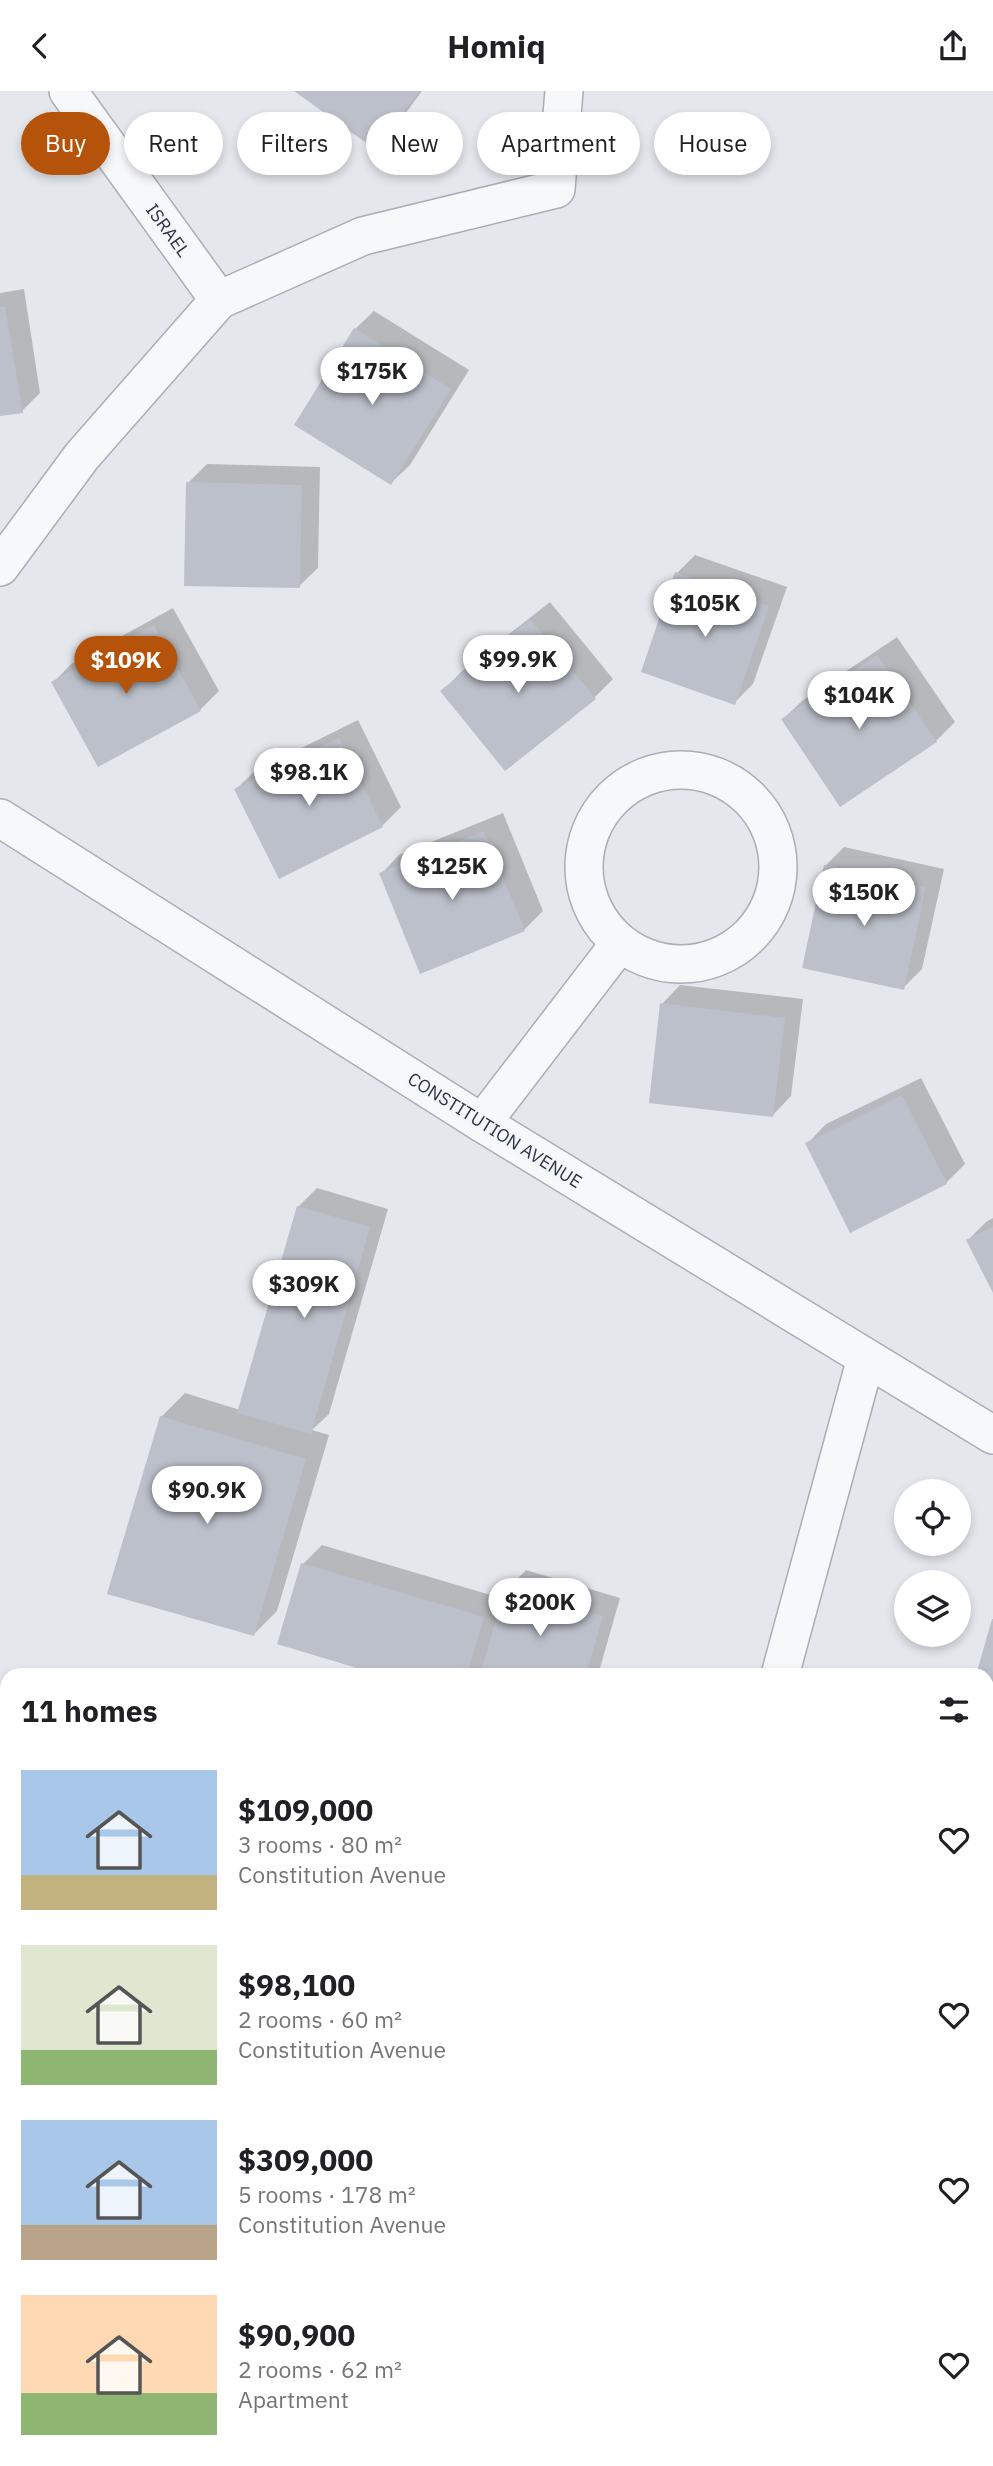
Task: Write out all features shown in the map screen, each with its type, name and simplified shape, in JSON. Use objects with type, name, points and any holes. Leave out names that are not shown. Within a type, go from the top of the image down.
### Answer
[{"type":"street","name":"ISRAEL","points":[[68,91],[219,300]]},
{"type":"street","points":[[0,567],[82,456],[219,300],[363,236],[556,189],[564,91]]},
{"type":"street","points":[[670,770],[704,771],[745,792],[767,818],[779,853],[776,891],[770,908],[751,936],[729,952],[697,963],[672,964],[639,954],[620,943],[598,917],[585,884],[585,850],[591,827],[610,799],[625,786],[670,770]]},
{"type":"street","name":"CONSTITUTION AVENUE","points":[[0,818],[482,1123],[993,1435]]},
{"type":"street","points":[[482,1123],[620,943]]},
{"type":"street","points":[[782,1668],[866,1358]]},
{"type":"building","points":[[294,91],[419,91],[404,112],[366,112],[366,143],[352,133],[352,112],[323,112]]},
{"type":"building","points":[[0,307],[5,307],[23,413],[0,416]]},
{"type":"building","points":[[354,328],[451,389],[391,485],[294,425]]},
{"type":"building","points":[[186,482],[302,485],[300,588],[184,586]]},
{"type":"building","points":[[675,572],[769,606],[735,705],[641,672]]},
{"type":"building","points":[[530,619],[596,699],[505,771],[440,691]]},
{"type":"building","points":[[154,625],[201,711],[98,767],[51,682]]},
{"type":"building","points":[[877,655],[937,742],[840,807],[781,719]]},
{"type":"building","points":[[339,738],[383,827],[279,879],[234,789]]},
{"type":"building","points":[[484,831],[525,931],[420,974],[379,873]]},
{"type":"building","points":[[824,865],[926,887],[904,990],[802,968]]},
{"type":"building","points":[[660,1003],[785,1018],[773,1117],[649,1103]]},
{"type":"building","points":[[902,1095],[947,1184],[850,1233],[805,1143]]},
{"type":"building","points":[[297,1206],[370,1227],[311,1434],[237,1413]]},
{"type":"building","points":[[993,1226],[993,1293],[966,1240]]},
{"type":"building","points":[[160,1416],[306,1459],[254,1636],[107,1594]]},
{"type":"building","points":[[301,1563],[484,1617],[469,1668],[357,1668],[277,1644]]},
{"type":"building","points":[[505,1588],[603,1616],[588,1668],[482,1668]]},
{"type":"building","points":[[992,1619],[993,1619],[993,1668],[978,1668]]}]
